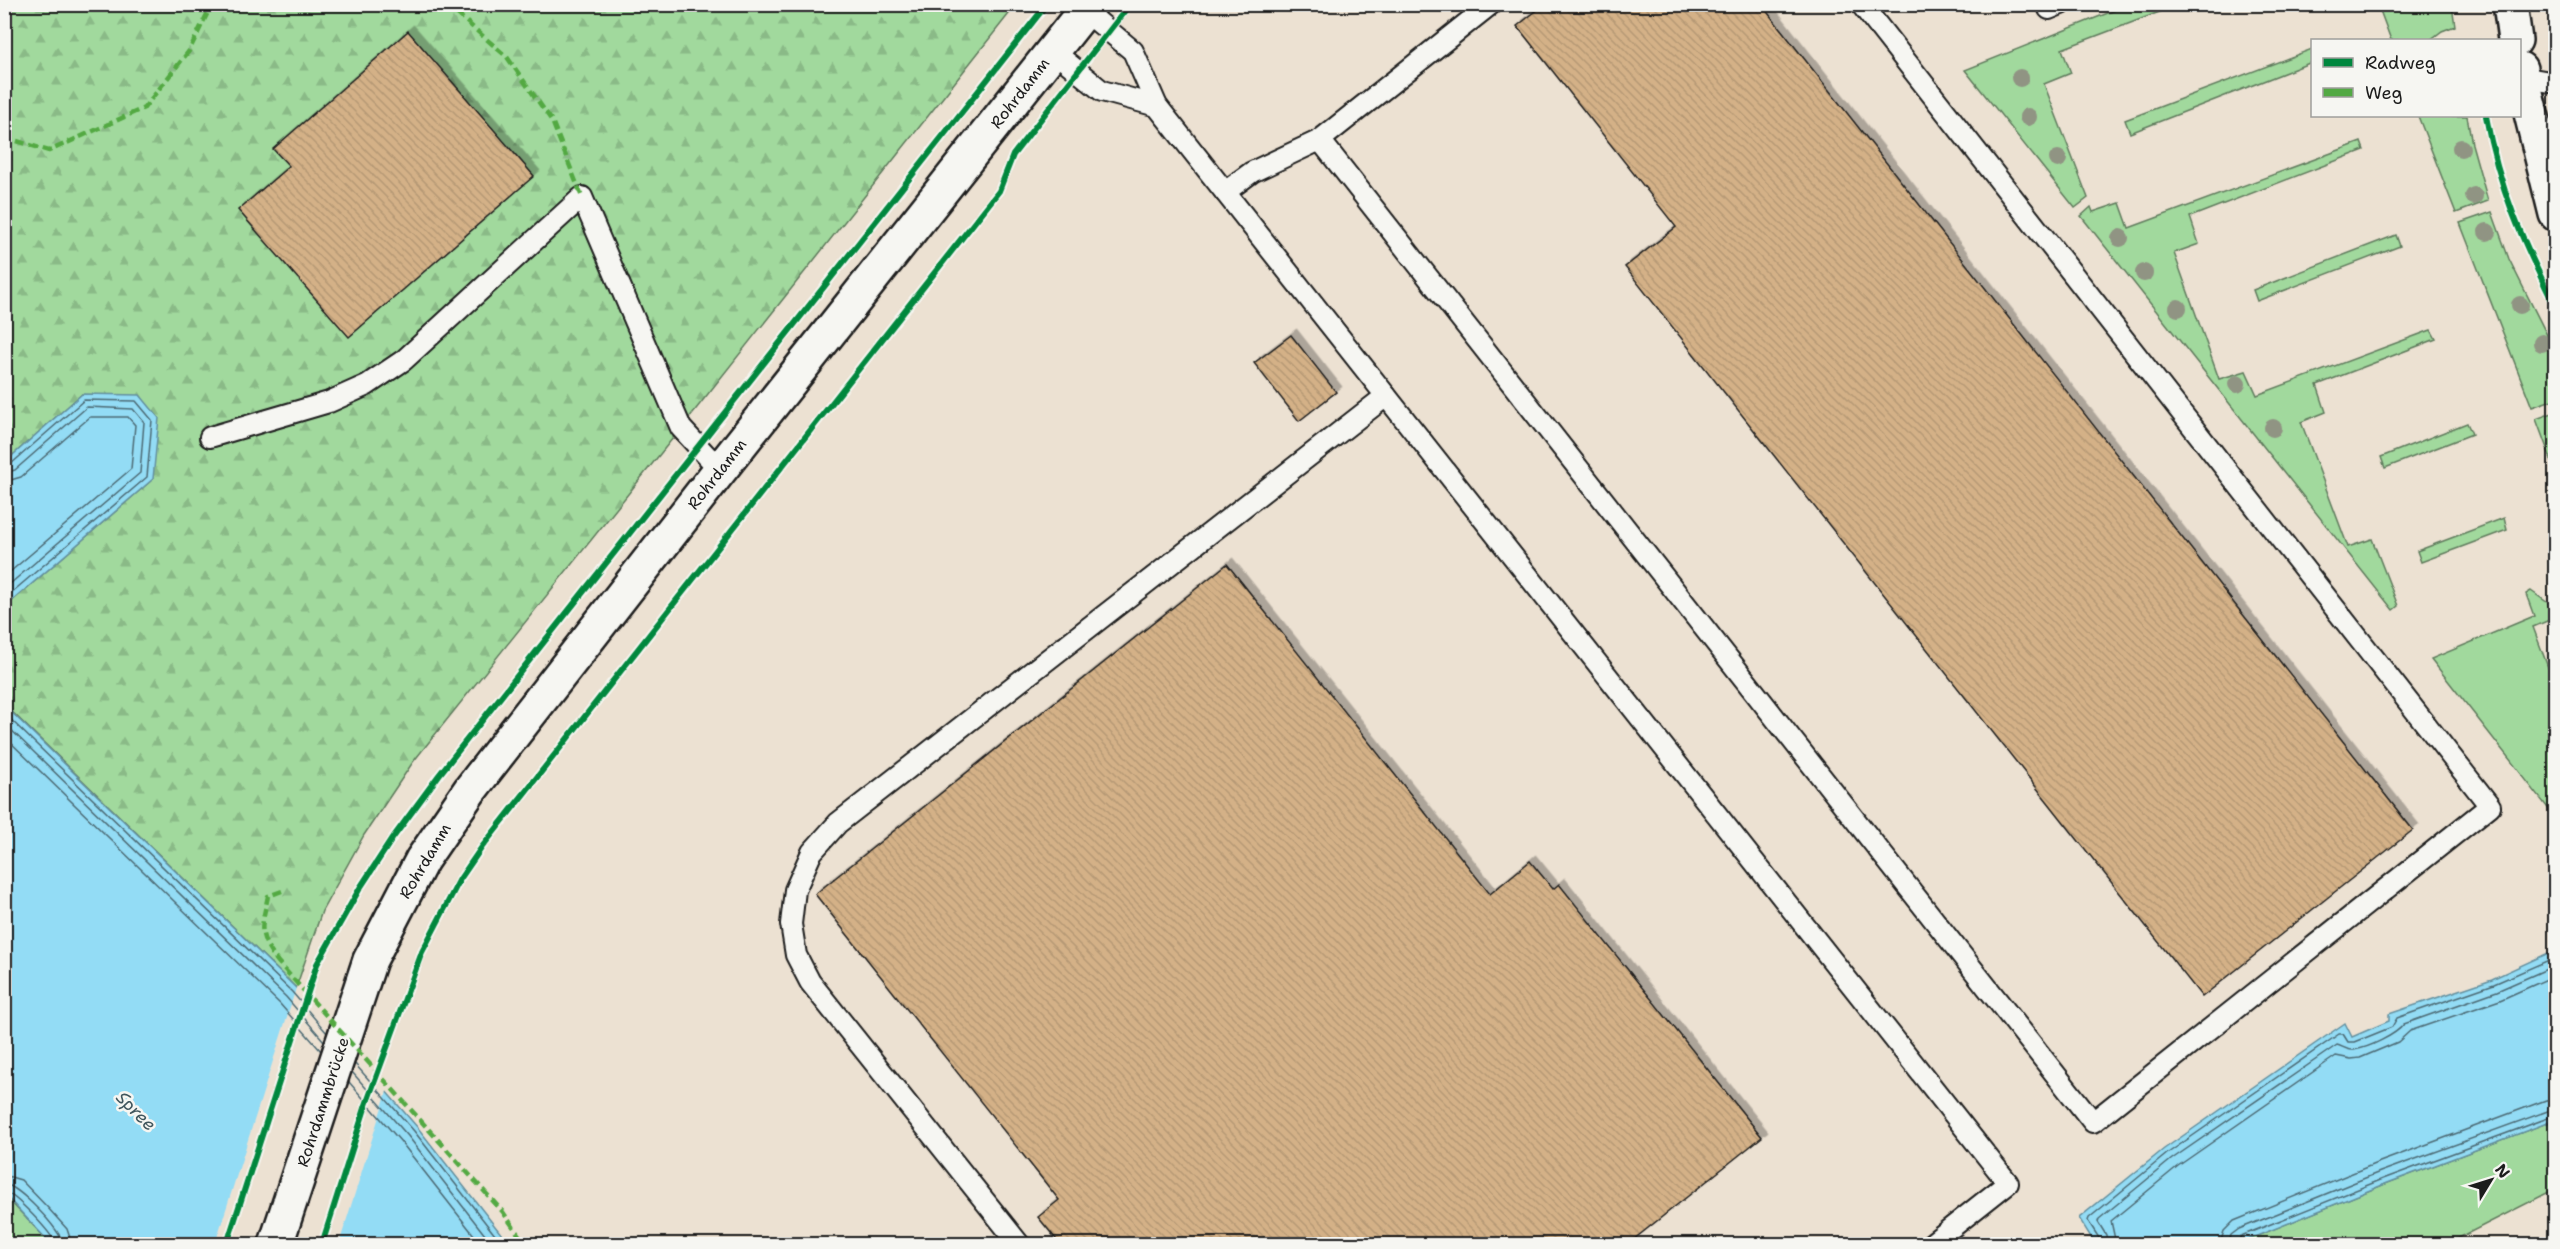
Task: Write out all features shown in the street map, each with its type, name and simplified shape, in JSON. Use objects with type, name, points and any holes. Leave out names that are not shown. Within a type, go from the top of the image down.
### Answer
[{"type":"main road","points":[[2510,4],[2515,39]]},
{"type":"main road","name":"Rohrdamm","points":[[370,960],[422,860],[470,790],[720,470],[1088,8]]},
{"type":"main road","points":[[2521,77],[2556,214]]},
{"type":"main road","name":"Rohrdammbrücke","points":[[276,1245],[370,960]]},
{"type":"lane","points":[[1225,192],[1252,172],[1320,140],[1491,4]]},
{"type":"lane","points":[[1320,140],[2093,1122],[2490,806],[1861,4]]},
{"type":"lane","points":[[2048,4],[2049,9],[2061,4]]},
{"type":"lane","points":[[1088,8],[1133,51],[1157,106],[2008,1183],[1931,1245]]},
{"type":"lane","points":[[1053,51],[1102,91],[1157,106]]},
{"type":"lane","points":[[2521,73],[2556,83]]},
{"type":"lane","points":[[210,437],[328,402],[368,385],[404,360],[582,197],[681,428],[720,470]]},
{"type":"lane","points":[[1019,1245],[810,982],[796,956],[791,924],[795,890],[813,852],[838,823],[1386,396]]},
{"type":"green space","points":[[5,5],[1016,5],[413,762],[364,835],[322,911],[296,988],[5,705],[5,607],[153,479],[82,394],[5,462]]},
{"type":"green space","points":[[2128,5],[2178,5],[2062,49],[2071,73],[2044,84],[2088,198],[2075,208],[1965,70]]},
{"type":"green space","points":[[2378,5],[2452,5],[2455,26],[2442,31],[2431,39],[2391,39]]},
{"type":"green space","points":[[2311,49],[2311,62],[2130,133],[2125,120]]},
{"type":"green space","points":[[2418,117],[2467,117],[2472,144],[2488,201],[2456,213]]},
{"type":"green space","points":[[2361,142],[2364,150],[2190,217],[2199,244],[2174,253],[2219,379],[2246,371],[2257,395],[2431,330],[2436,339],[2317,385],[2326,412],[2301,422],[2348,547],[2372,539],[2398,606],[2393,610],[2081,216],[2091,207],[2093,212],[2120,203],[2129,228]]},
{"type":"green space","points":[[2492,212],[2509,259],[2555,351],[2555,399],[2532,407],[2460,223]]},
{"type":"green space","points":[[2396,235],[2400,246],[2257,301],[2253,290]]},
{"type":"green space","points":[[2555,412],[2555,470],[2536,419]]},
{"type":"green space","points":[[2467,423],[2472,434],[2385,468],[2381,457]]},
{"type":"green space","points":[[2504,518],[2507,530],[2421,562],[2417,551]]},
{"type":"green space","points":[[2531,591],[2548,603],[2554,618],[2533,627],[2555,686],[2555,817],[2431,659],[2534,616],[2526,594]]},
{"type":"green space","points":[[2555,1120],[2555,1189],[2447,1244],[2237,1244],[2385,1184]]},
{"type":"green space","points":[[4,1195],[51,1244],[5,1244]]},
{"type":"water","points":[[82,394],[140,395],[159,418],[153,479],[5,607],[5,462]]},
{"type":"water","name":"Spree","points":[[4,705],[296,988],[418,1128],[509,1244],[51,1244],[5,1195]]},
{"type":"water","points":[[2555,950],[2555,1120],[2385,1184],[2237,1244],[2091,1244],[2094,1242],[2079,1218],[2164,1149],[2345,1023],[2352,1037],[2389,1021],[2389,1014],[2492,979]]},
{"type":"pier","points":[[297,985],[388,1088],[339,1244],[215,1244]]},
{"type":"building","points":[[1545,4],[1761,4],[2413,830],[2202,997],[1625,267],[1676,227],[1517,26]]},
{"type":"building","points":[[408,31],[534,176],[349,337],[238,210],[289,166],[273,149]]},
{"type":"building","points":[[1291,335],[1336,392],[1299,421],[1254,363]]},
{"type":"building","points":[[1227,564],[1490,894],[1530,861],[1553,889],[1559,884],[1762,1137],[1628,1244],[1060,1244],[1038,1217],[1059,1200],[815,894]]},
{"type":"marked path","points":[[4,137],[49,151],[144,108],[189,51],[212,4]]},
{"type":"marked path","points":[[446,4],[507,57],[552,121],[582,197]]},
{"type":"marked path","points":[[282,891],[268,896],[264,916],[262,931],[271,952],[503,1212],[525,1244]]},
{"type":"cycle path","points":[[227,1244],[317,964],[360,888],[392,839],[439,775],[1047,4]]},
{"type":"cycle path","points":[[322,1244],[366,1105],[422,952],[460,879],[482,847],[999,191],[1013,155],[1130,4]]},
{"type":"cycle path","points":[[2486,117],[2505,191],[2533,261],[2556,308]]}]
